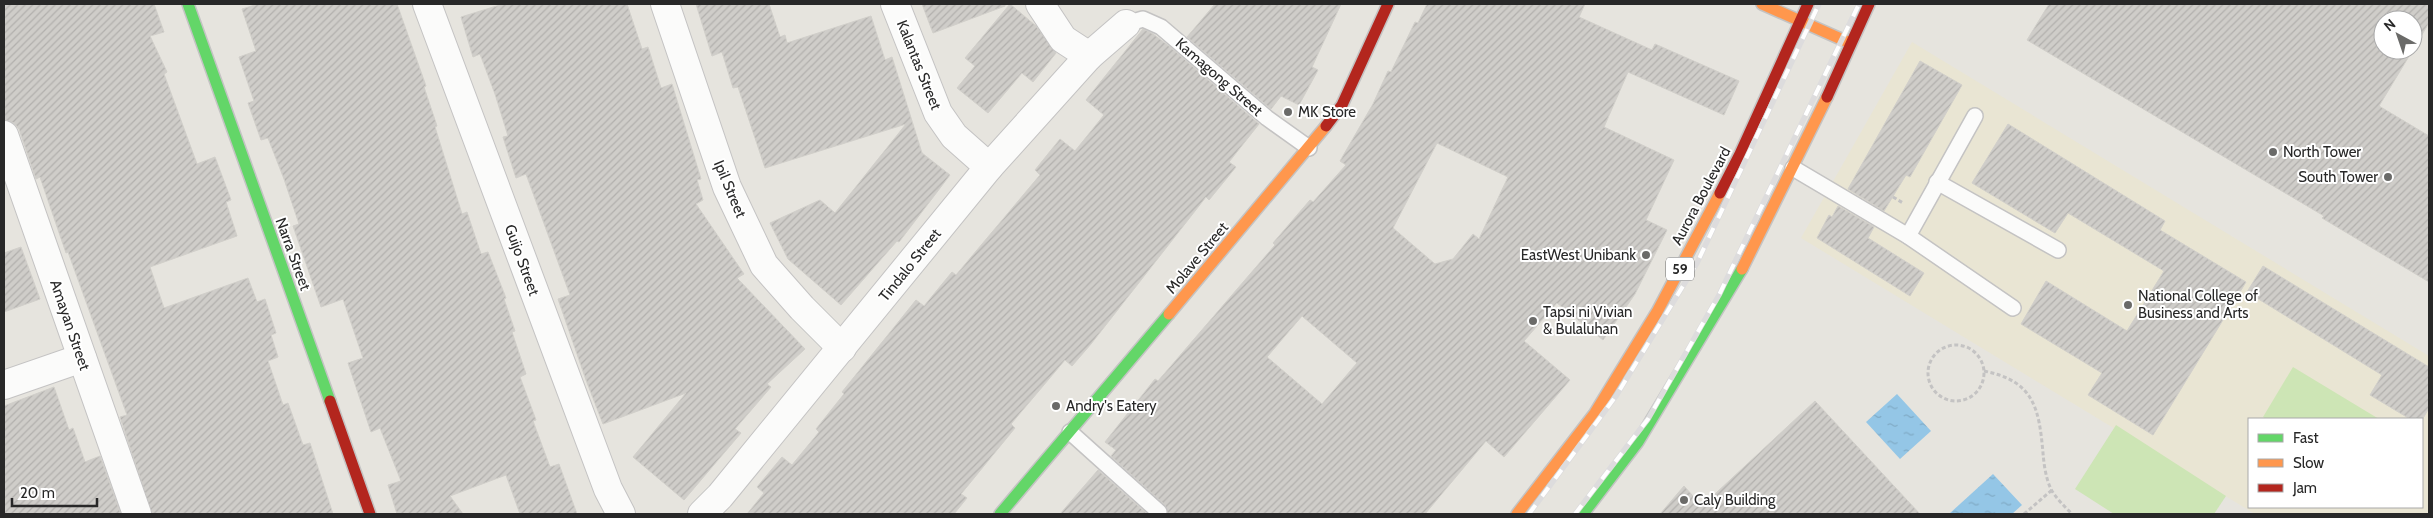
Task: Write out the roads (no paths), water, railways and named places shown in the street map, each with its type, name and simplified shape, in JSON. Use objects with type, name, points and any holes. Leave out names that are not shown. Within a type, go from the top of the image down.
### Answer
[{"type":"street","name":"Guijo Street","points":[[427,4],[608,489],[621,514]]},
{"type":"street","name":"Ipil Street","points":[[665,4],[727,187],[764,264],[802,308],[842,348]]},
{"type":"street","name":"Kalantas Street","points":[[895,4],[938,113],[954,136],[989,167]]},
{"type":"street","points":[[1040,4],[1063,39],[1089,56]]},
{"type":"street","name":"Molave Street","points":[[1000,514],[1309,148],[1342,105],[1388,4]]},
{"type":"street","points":[[1762,4],[1850,43]]},
{"type":"street","name":"Aurora Boulevard","points":[[1517,514],[1595,412],[1657,312],[1740,154],[1808,4]]},
{"type":"street","points":[[1583,514],[1638,442],[1706,332],[1764,228],[1870,4]]},
{"type":"street","name":"Narra Street","points":[[189,7],[370,514]]},
{"type":"street","name":"Tindalo Street","points":[[702,514],[720,496],[989,167],[1089,56],[1126,24]]},
{"type":"street","name":"Amayan Street","points":[[4,135],[10,175],[82,358],[137,514]]},
{"type":"street","points":[[4,384],[82,358]]},
{"type":"lane","points":[[189,7],[205,4]]},
{"type":"lane","name":"Kamagong Street","points":[[1126,24],[1143,19],[1161,27],[1267,118],[1309,148]]},
{"type":"lane","points":[[1908,236],[1975,116]]},
{"type":"lane","points":[[1793,168],[1908,236],[2013,308]]},
{"type":"lane","points":[[1937,182],[2058,250]]},
{"type":"lane","points":[[1070,432],[1159,512]]},
{"type":"water","points":[[1897,394],[1931,431],[1900,459],[1866,422]]},
{"type":"water","points":[[1993,474],[2022,505],[2012,514],[1949,514]]},
{"type":"railway","points":[[1529,514],[1616,396],[1697,263],[1819,4]]},
{"type":"railway","points":[[1575,514],[1648,419],[1719,295],[1859,4]]},
{"type":"place","name":"MK Store","points":[[1288,112]]},
{"type":"place","name":"North Tower","points":[[2273,152]]},
{"type":"place","name":"South Tower","points":[[2388,177]]},
{"type":"place","name":"EastWest Unibank","points":[[1646,255]]},
{"type":"place","name":"National College of Business and Arts","points":[[2128,305]]},
{"type":"place","name":"Tapsi ni Vivian & Bulaluhan","points":[[1533,321]]},
{"type":"place","name":"Andry's Eatery","points":[[1056,406]]},
{"type":"place","name":"Caly Building","points":[[1684,500]]}]
